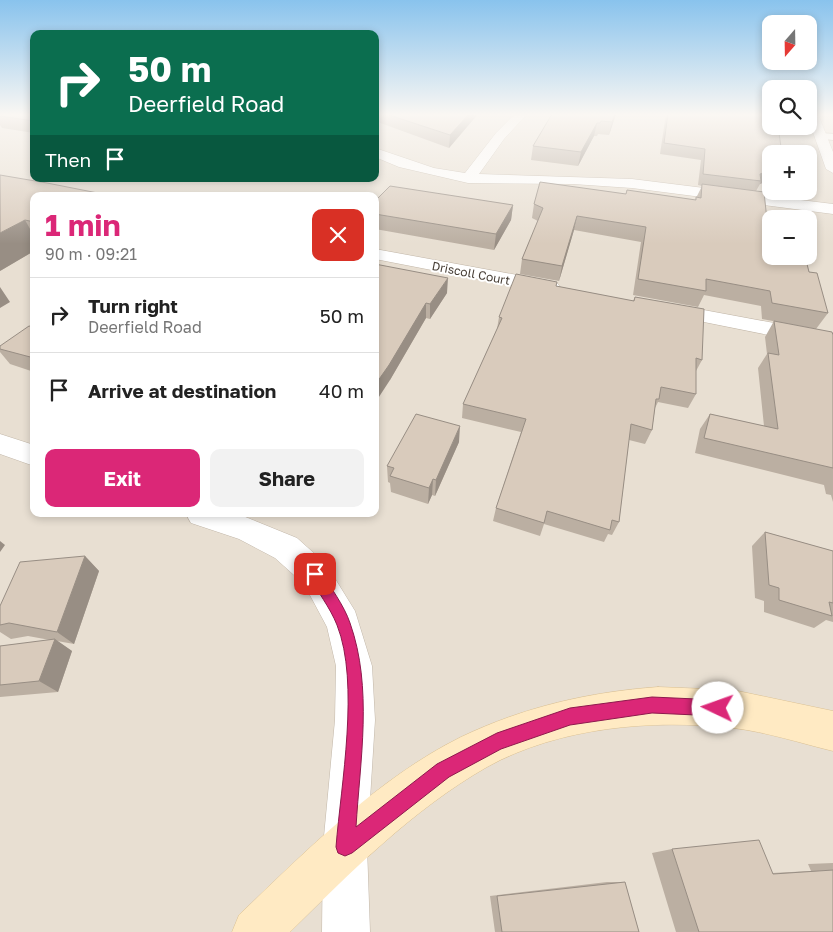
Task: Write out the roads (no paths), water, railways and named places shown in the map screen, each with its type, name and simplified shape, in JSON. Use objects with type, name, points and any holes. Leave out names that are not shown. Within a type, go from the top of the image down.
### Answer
[{"type":"street","points":[[386,157],[399,164],[426,172],[468,178],[602,181],[665,187],[833,210]]},
{"type":"street","points":[[468,178],[484,157]]},
{"type":"street","name":"Driscoll Court","points":[[379,255],[570,291]]},
{"type":"street","points":[[648,306],[833,341]]},
{"type":"street","points":[[0,444],[30,455]]},
{"type":"street","points":[[210,517],[249,530],[286,548],[315,574],[343,623],[354,666],[354,720],[345,847],[346,932]]},
{"type":"street","points":[[256,932],[345,847],[443,770],[497,742],[570,716],[652,705],[734,709],[833,732]]}]
